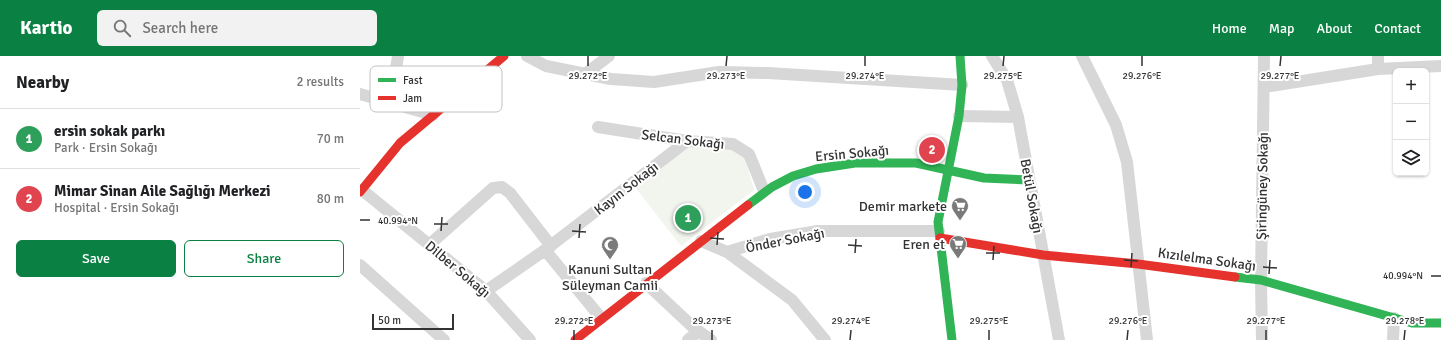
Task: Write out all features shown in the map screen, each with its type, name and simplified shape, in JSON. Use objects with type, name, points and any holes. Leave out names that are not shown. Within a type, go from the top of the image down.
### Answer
[{"type":"street","points":[[396,66],[398,56]]},
{"type":"street","points":[[492,66],[504,56]]},
{"type":"street","points":[[527,56],[546,66],[585,74],[611,79],[654,82],[719,72],[962,85]]},
{"type":"street","points":[[585,74],[609,56]]},
{"type":"street","points":[[952,340],[938,222],[959,116],[962,85],[960,56]]},
{"type":"street","name":"Betül Sokağı","points":[[992,56],[1007,80],[1018,117],[1059,340]]},
{"type":"street","points":[[1082,56],[1123,143],[1128,162],[1147,340]]},
{"type":"street","name":"Şiringüney Sokağı","points":[[1262,340],[1261,280],[1264,56]]},
{"type":"street","points":[[1378,56],[1378,69]]},
{"type":"street","points":[[1264,87],[1378,69],[1441,66]]},
{"type":"street","points":[[360,94],[370,97]]},
{"type":"street","points":[[423,112],[433,115]]},
{"type":"street","points":[[361,191],[400,143],[437,112]]},
{"type":"street","points":[[959,116],[1018,117]]},
{"type":"street","name":"Selcan Sokağı","points":[[598,127],[687,141],[733,144],[749,154],[764,191]]},
{"type":"street","name":"Kayın Sokağı","points":[[486,291],[548,248],[687,141]]},
{"type":"street","name":"Ersin Sokağı","points":[[575,340],[764,191],[790,177],[824,167],[907,162],[990,179],[1029,180]]},
{"type":"street","points":[[429,245],[493,188],[502,187],[510,193],[548,248],[601,318]]},
{"type":"street","name":"Dilber Sokağı","points":[[361,191],[486,291],[530,340]]},
{"type":"street","name":"Önder Sokağı","points":[[727,252],[770,240],[818,231],[940,234]]},
{"type":"street","name":"Kızılelma Sokağı","points":[[940,234],[1043,255],[1138,264],[1261,280],[1412,323],[1441,324]]},
{"type":"street","points":[[701,241],[727,252],[792,300],[825,340]]},
{"type":"street","points":[[360,265],[444,340]]},
{"type":"street","points":[[646,283],[699,332],[711,340]]},
{"type":"street","points":[[1393,340],[1394,318]]},
{"type":"street","points":[[688,340],[699,332]]},
{"type":"shaded area","points":[[690,145],[733,149],[745,158],[754,190],[681,246],[635,187]]},
{"type":"traffic: fast","points":[[952,340],[938,222],[959,116],[962,85],[960,56]]},
{"type":"traffic: fast","points":[[748,205],[772,187],[793,176],[816,169],[855,163],[916,163],[984,178],[1029,180]]},
{"type":"traffic: fast","points":[[1235,277],[1261,280],[1412,323],[1441,323]]},
{"type":"traffic: jam","points":[[492,66],[504,56]]},
{"type":"traffic: jam","points":[[360,192],[400,143],[437,112]]},
{"type":"traffic: jam","points":[[575,340],[748,205]]},
{"type":"traffic: jam","points":[[940,238],[1043,255],[1138,264],[1235,277]]},
{"type":"place","name":"Mimar Sinan Aile Sağlığı Merkezi","points":[[932,150]]},
{"type":"place","name":"ersin sokak parkı","points":[[688,218]]},
{"type":"place","name":"Demir markete","points":[[960,221]]},
{"type":"place","name":"Eren et","points":[[958,259]]},
{"type":"place","name":"Kanuni Sultan Süleyman Camii","points":[[610,260]]}]
